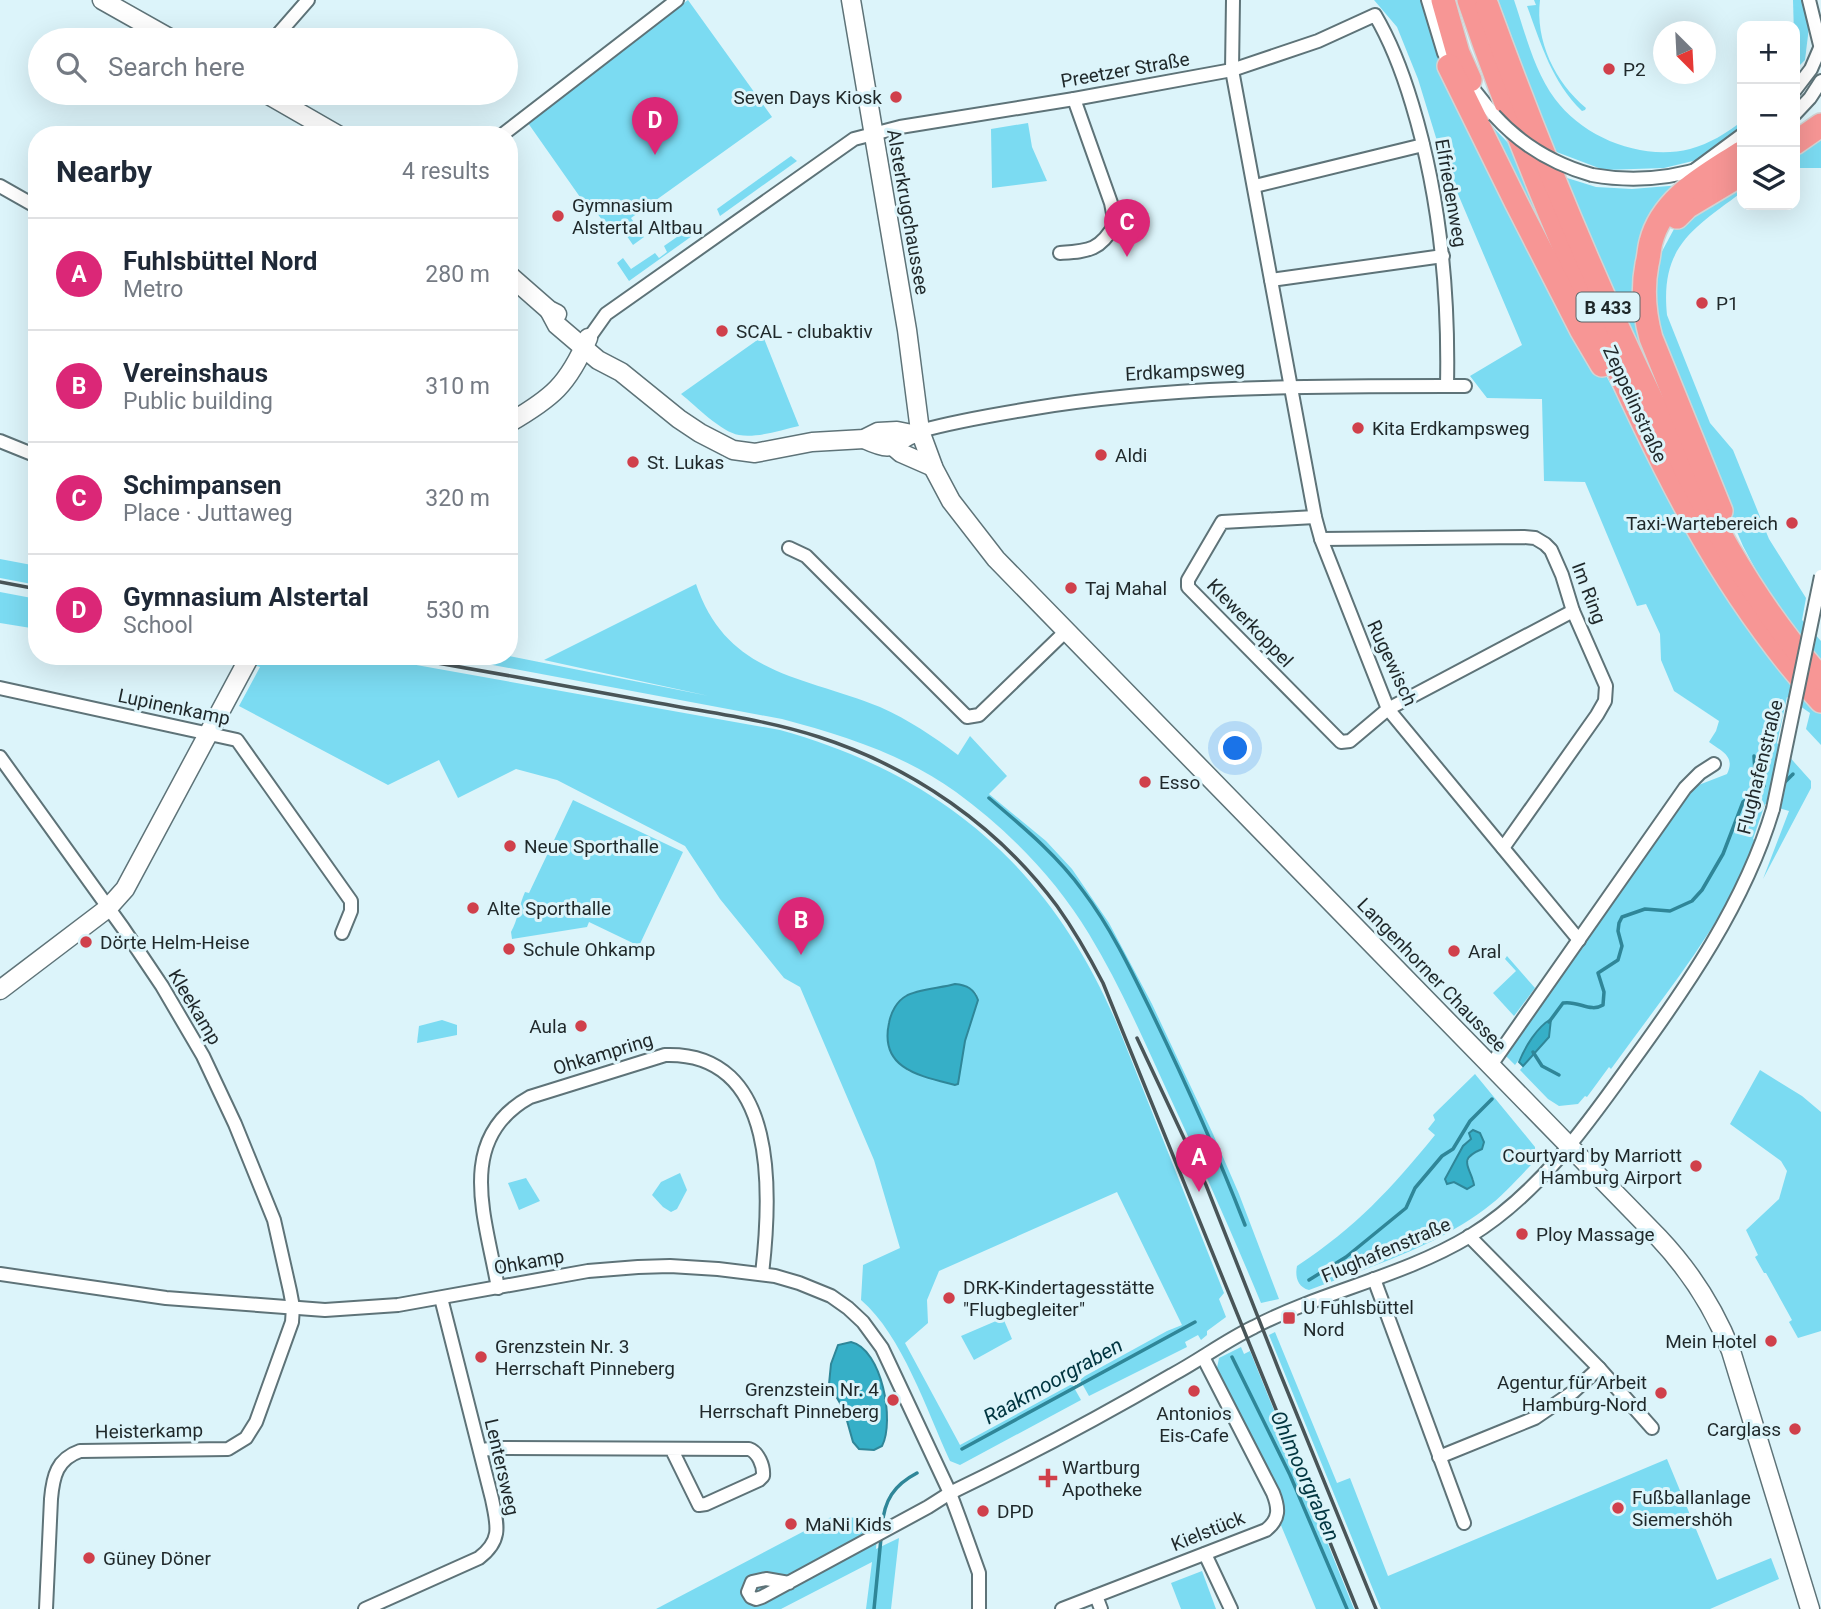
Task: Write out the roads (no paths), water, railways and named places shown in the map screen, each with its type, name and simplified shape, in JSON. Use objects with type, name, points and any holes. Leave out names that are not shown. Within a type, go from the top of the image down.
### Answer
[{"type":"highway","points":[[1443,0],[1458,53],[1472,85]]},
{"type":"highway","name":"Zeppelinstraße","points":[[1469,0],[1536,183],[1638,412],[1682,500],[1733,587],[1774,646],[1821,701]]},
{"type":"highway","name":"Zeppelinstraße","points":[[1485,0],[1570,221],[1637,370],[1706,509],[1760,600],[1821,678]]},
{"type":"highway","points":[[1449,66],[1582,331],[1612,381],[1638,412]]},
{"type":"highway","points":[[1800,140],[1820,127]]},
{"type":"highway","points":[[1737,159],[1670,224],[1647,264],[1644,305],[1651,338],[1760,600]]},
{"type":"main road","points":[[102,0],[152,28]]},
{"type":"main road","name":"Alsterkrugchaussee","points":[[851,0],[909,345],[916,432]]},
{"type":"main road","points":[[286,105],[322,126]]},
{"type":"main road","name":"Erdkampsweg","points":[[518,283],[549,310],[564,317],[586,343],[614,358],[621,372],[679,419],[733,450],[755,453],[812,442],[863,439],[878,432],[916,432]]},
{"type":"main road","points":[[518,417],[556,392],[569,376],[586,343]]},
{"type":"main road","name":"Erdkampsweg","points":[[894,447],[916,432]]},
{"type":"main road","name":"Langenhorner Chaussee","points":[[916,432],[951,501],[996,559],[1676,1257],[1699,1286],[1731,1351],[1810,1609]]},
{"type":"main road","name":"Erdkampsweg","points":[[863,439],[879,446],[894,447],[901,453],[933,467]]},
{"type":"main road","points":[[0,990],[108,908],[125,889],[246,665]]},
{"type":"street","points":[[284,28],[308,0]]},
{"type":"street","points":[[514,126],[677,0]]},
{"type":"street","name":"Rugewisch","points":[[1233,0],[1233,70],[1321,539],[1388,709],[1579,940]]},
{"type":"street","points":[[1428,0],[1449,66],[1472,85],[1494,114],[1521,141],[1544,156],[1592,176],[1651,179],[1693,171],[1737,156]]},
{"type":"street","points":[[1800,106],[1817,77],[1821,48],[1810,0]]},
{"type":"street","name":"Preetzer Straße","points":[[586,343],[600,320],[617,306],[847,143],[900,127],[1233,70],[1318,41],[1374,15]]},
{"type":"street","name":"Elfriedenweg","points":[[1374,15],[1406,84],[1423,145],[1443,256],[1448,312],[1447,386]]},
{"type":"street","points":[[1800,87],[1817,77]]},
{"type":"street","points":[[1060,253],[1088,251],[1097,247],[1115,224],[1111,203],[1074,99]]},
{"type":"street","points":[[1255,186],[1423,145]]},
{"type":"street","points":[[0,186],[28,202]]},
{"type":"street","points":[[1271,279],[1443,256]]},
{"type":"street","name":"Erdkampsweg","points":[[916,432],[972,418],[1120,395],[1179,390],[1465,386]]},
{"type":"street","points":[[0,441],[28,452]]},
{"type":"street","name":"Klewerkoppel","points":[[1315,517],[1222,522],[1188,580],[1188,587],[1337,741],[1344,743],[1354,739],[1388,709]]},
{"type":"street","name":"Im Ring","points":[[1321,539],[1535,538],[1551,550],[1573,611],[1604,678],[1605,701],[1503,848]]},
{"type":"street","points":[[789,548],[806,556],[967,716],[979,715],[1066,631]]},
{"type":"street","name":"Flughafenstraße","points":[[789,1583],[1274,1317],[1418,1262],[1469,1236],[1515,1201],[1549,1170],[1656,1030],[1704,956],[1747,878],[1773,809],[1821,576]]},
{"type":"street","points":[[1388,709],[1573,611]]},
{"type":"street","name":"Lupinenkamp","points":[[0,688],[237,740],[351,901],[351,911],[342,933]]},
{"type":"street","name":"Kleekamp","points":[[0,757],[108,908],[203,1056],[274,1220],[293,1307]]},
{"type":"street","points":[[1491,1066],[1685,789],[1700,773],[1714,764]]},
{"type":"street","name":"Ohkampring","points":[[498,1287],[480,1172],[489,1135],[500,1120],[530,1097],[664,1055],[675,1054],[698,1059],[720,1070],[744,1094],[753,1111],[760,1131],[766,1173],[767,1231],[762,1274]]},
{"type":"street","points":[[1469,1236],[1599,1368],[1652,1428]]},
{"type":"street","name":"Ohkamp","points":[[0,1273],[166,1298],[340,1310],[441,1298],[588,1271],[638,1267],[692,1267],[762,1274],[816,1289],[848,1308],[863,1322],[882,1349],[950,1493],[979,1573],[979,1609]]},
{"type":"street","points":[[1374,1279],[1464,1523]]},
{"type":"street","name":"Lentersweg","points":[[365,1609],[480,1558],[496,1538],[496,1519],[441,1298]]},
{"type":"street","name":"Heisterkamp","points":[[46,1609],[51,1499],[53,1481],[59,1465],[80,1451],[228,1449],[242,1441],[251,1430],[262,1407],[292,1322],[293,1307]]},
{"type":"street","name":"Kielstück","points":[[1062,1609],[1266,1530],[1275,1521],[1278,1510],[1273,1493],[1203,1357]]},
{"type":"street","points":[[1439,1457],[1535,1418],[1573,1392],[1599,1368]]},
{"type":"street","points":[[480,1450],[502,1447],[752,1450],[764,1469],[763,1476],[699,1505],[671,1450]]},
{"type":"street","points":[[1205,1554],[1231,1609]]},
{"type":"street","points":[[1096,1596],[1101,1609]]},
{"type":"waterway","points":[[1754,756],[1755,772],[1763,786]]},
{"type":"waterway","name":"Raakmoorgraben","points":[[1782,785],[1793,774]]},
{"type":"waterway","name":"Raakmoorgraben","points":[[1549,1022],[1563,1003],[1593,1008],[1603,1005],[1604,992],[1598,973],[1618,960],[1622,946],[1618,931],[1622,917],[1645,909],[1670,911],[1692,901],[1702,890],[1723,854],[1743,802],[1764,786]]},
{"type":"waterway","points":[[989,798],[1062,865],[1112,934],[1176,1064],[1245,1225]]},
{"type":"waterway","points":[[1533,1052],[1542,1066],[1559,1075]]},
{"type":"waterway","name":"Raakmoorgraben","points":[[1309,1280],[1346,1257],[1406,1208],[1415,1188],[1442,1156],[1453,1149],[1470,1121],[1492,1099]]},
{"type":"waterway","name":"Raakmoorgraben","points":[[962,1449],[1195,1322]]},
{"type":"waterway","name":"Ohlmoorgraben","points":[[1232,1357],[1290,1475],[1347,1609]]},
{"type":"waterway","name":"Raakmoorgraben","points":[[882,1527],[885,1509],[892,1494],[917,1473]]},
{"type":"waterway","name":"Raakmoorgraben","points":[[874,1609],[881,1538]]},
{"type":"railway","points":[[0,582],[28,587]]},
{"type":"railway","points":[[448,665],[739,717],[819,737],[887,765],[951,803],[980,825],[1034,877],[1057,906],[1103,983],[1357,1609]]},
{"type":"railway","points":[[1137,1038],[1206,1185],[1376,1609]]},
{"type":"place","name":"P2","points":[[1609,69]]},
{"type":"place","name":"Seven Days Kiosk","points":[[896,97]]},
{"type":"place","name":"Gymnasium Alstertal","points":[[655,155]]},
{"type":"place","name":"Gymnasium Alstertal Altbau","points":[[558,216]]},
{"type":"place","name":"Schimpansen","points":[[1127,257]]},
{"type":"place","name":"P1","points":[[1702,303]]},
{"type":"place","name":"SCAL - clubaktiv","points":[[722,331]]},
{"type":"place","name":"Kita Erdkampsweg","points":[[1358,428]]},
{"type":"place","name":"Aldi","points":[[1101,455]]},
{"type":"place","name":"St. Lukas","points":[[633,462]]},
{"type":"place","name":"Taxi-Wartebereich","points":[[1792,523]]},
{"type":"place","name":"Taj Mahal","points":[[1071,588]]},
{"type":"place","name":"Esso","points":[[1145,782]]},
{"type":"place","name":"Neue Sporthalle","points":[[510,846]]},
{"type":"place","name":"Alte Sporthalle","points":[[473,908]]},
{"type":"place","name":"Dörte Helm-Heise","points":[[86,942]]},
{"type":"place","name":"Schule Ohkamp","points":[[509,949]]},
{"type":"place","name":"Aral","points":[[1454,951]]},
{"type":"place","name":"Vereinshaus","points":[[801,955]]},
{"type":"place","name":"Aula","points":[[581,1026]]},
{"type":"place","name":"Courtyard by Marriott Hamburg Airport","points":[[1696,1166]]},
{"type":"place","name":"Fuhlsbüttel Nord","points":[[1199,1192]]},
{"type":"place","name":"Ploy Massage","points":[[1522,1234]]},
{"type":"place","name":"DRK-Kindertagesstätte \"Flugbegleiter\"","points":[[949,1298]]},
{"type":"place","name":"U Fuhlsbüttel Nord","points":[[1289,1318]]},
{"type":"place","name":"Mein Hotel","points":[[1771,1341]]},
{"type":"place","name":"Grenzstein Nr. 3 Herrschaft Pinneberg","points":[[481,1357]]},
{"type":"place","name":"Antonios Eis-Cafe","points":[[1194,1391]]},
{"type":"place","name":"Agentur für Arbeit Hamburg-Nord","points":[[1661,1393]]},
{"type":"place","name":"Grenzstein Nr. 4 Herrschaft Pinneberg","points":[[893,1400]]},
{"type":"place","name":"Carglass","points":[[1795,1429]]},
{"type":"place","name":"Wartburg Apotheke","points":[[1048,1478]]},
{"type":"place","name":"Fußballanlage Siemershöh","points":[[1618,1508]]},
{"type":"place","name":"DPD","points":[[983,1511]]},
{"type":"place","name":"MaNi Kids","points":[[791,1524]]},
{"type":"place","name":"Güney Döner","points":[[89,1558]]}]
